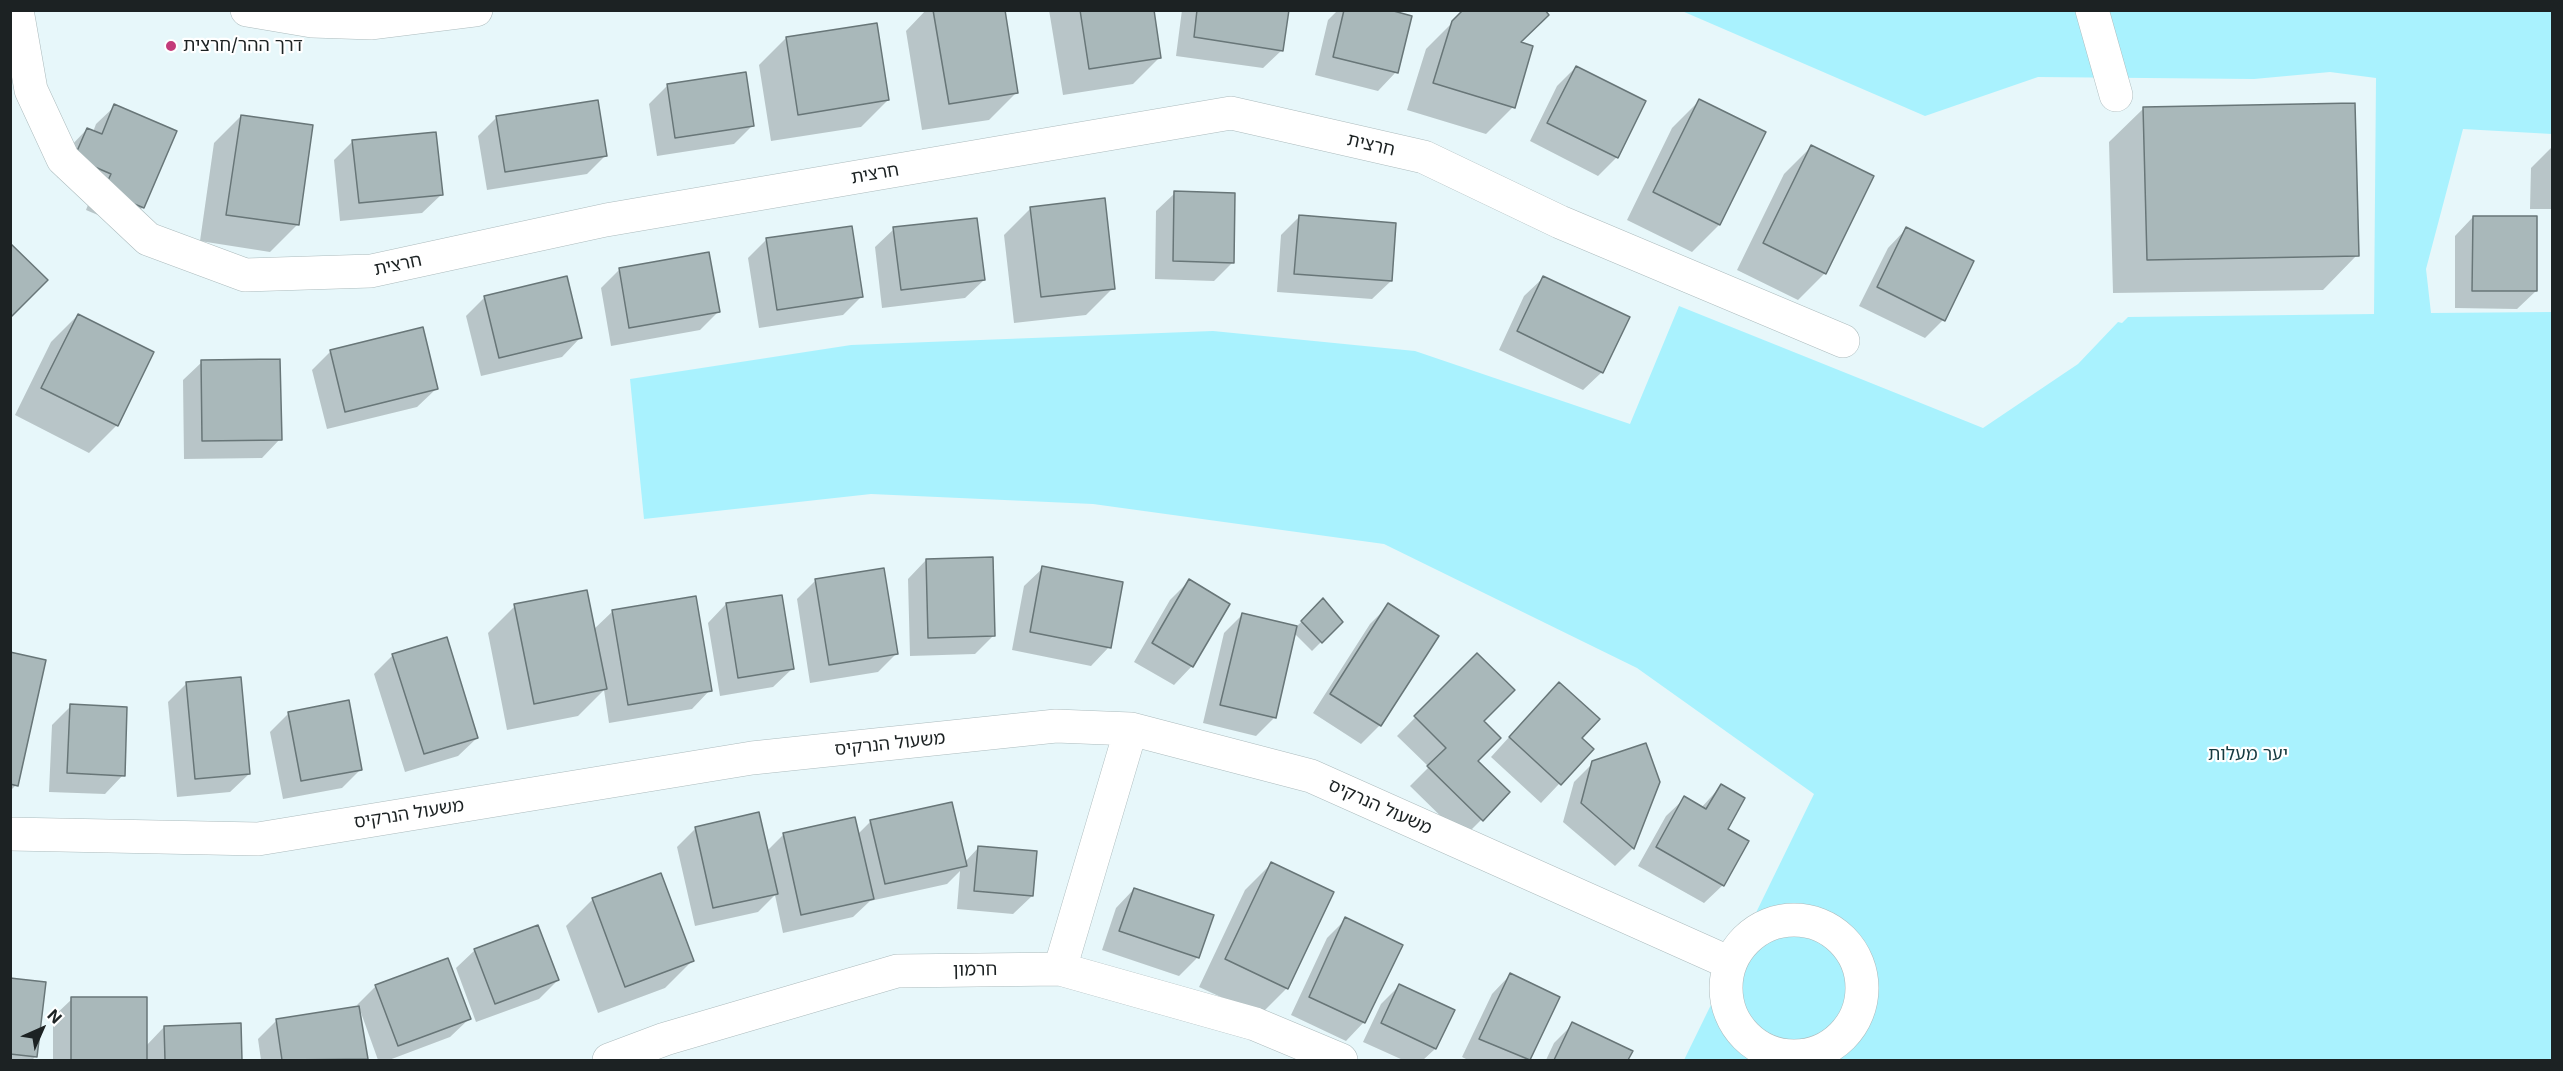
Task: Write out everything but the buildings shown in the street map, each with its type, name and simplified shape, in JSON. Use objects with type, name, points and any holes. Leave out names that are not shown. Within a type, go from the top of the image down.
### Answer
[{"type":"street","name":"חרצית","points":[[17,10],[31,90],[63,159],[148,239],[245,275],[371,271],[606,220],[1231,113],[1424,157],[1560,222],[1843,341]]},
{"type":"street","points":[[247,10],[312,21],[372,23],[476,10]]},
{"type":"street","points":[[2092,10],[2116,95]]},
{"type":"street","name":"משעול הנרקיס","points":[[10,834],[258,839],[752,758],[1056,726],[1131,729],[1311,776],[1730,963]]},
{"type":"street","points":[[1059,969],[1131,729]]},
{"type":"street","points":[[1780,921],[1803,921],[1825,927],[1843,941],[1856,961],[1862,983],[1860,1005],[1844,1034],[1836,1042],[1817,1053],[1795,1057],[1773,1054],[1753,1044],[1737,1028],[1728,1007],[1725,986],[1730,963],[1741,944],[1758,929],[1780,921]]},
{"type":"street","name":"חרמון","points":[[609,1060],[668,1050],[897,971],[1059,969],[1255,1024],[1341,1060]]},
{"type":"green space","name":"יער מעלות","points":[[1682,11],[2552,11],[2552,134],[2463,129],[2426,269],[2431,313],[2552,312],[2552,1060],[1684,1060],[1814,794],[1637,668],[1384,544],[1093,504],[871,494],[644,519],[630,379],[851,345],[1213,331],[1415,351],[1630,424],[1679,306],[1983,428],[2078,364],[2118,322],[2122,323],[2128,317],[2374,314],[2376,78],[2330,72],[2254,79],[2038,77],[1925,116]]},
{"type":"place","name":"דרך ההר/חרצית","points":[[171,46]]}]
